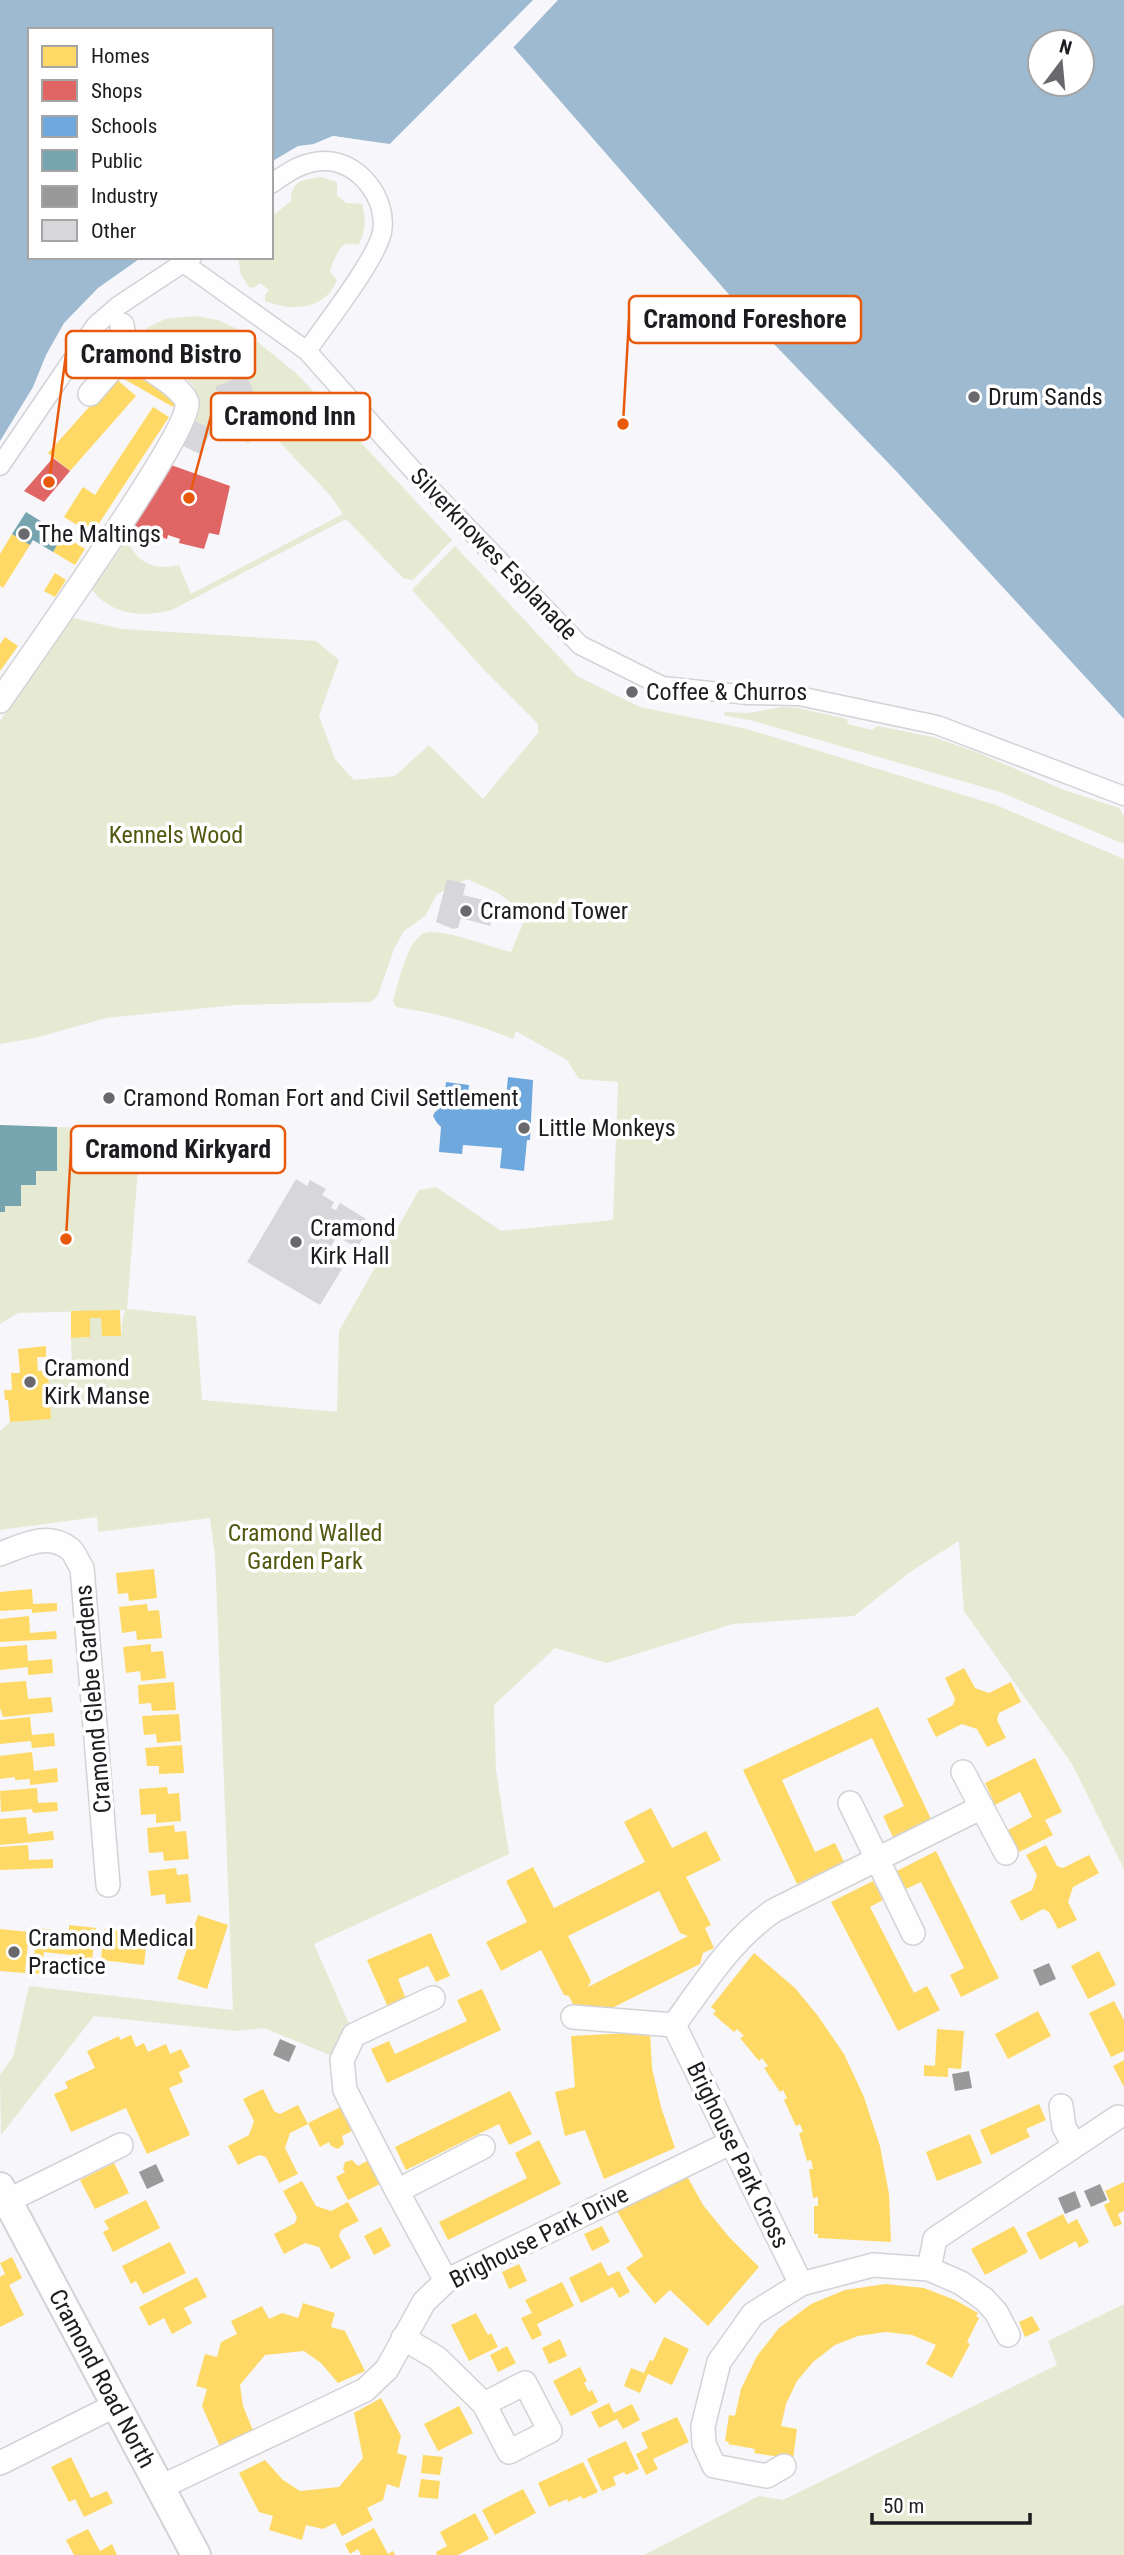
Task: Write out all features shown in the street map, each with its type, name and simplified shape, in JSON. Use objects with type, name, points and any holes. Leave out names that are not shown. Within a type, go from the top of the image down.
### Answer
[{"type":"street","points":[[273,183],[295,167],[325,161],[348,167],[366,180],[380,204],[382,233],[367,262],[307,351]]},
{"type":"street","name":"Silverknowes Esplanade","points":[[0,466],[96,325],[120,316],[188,260],[307,351],[419,477],[580,645],[662,686],[749,695],[799,696],[937,725],[1124,796]]},
{"type":"street","points":[[120,316],[128,361]]},
{"type":"street","points":[[0,701],[143,488],[186,411],[187,399],[180,390],[139,362],[128,361],[115,365],[90,394]]},
{"type":"street","name":"Cramond Glebe Gardens","points":[[0,1554],[33,1541],[51,1541],[71,1549],[82,1568],[108,1885]]},
{"type":"street","points":[[963,1772],[1006,1853]]},
{"type":"street","points":[[850,1803],[913,1933]]},
{"type":"street","points":[[573,2017],[674,2025],[725,1955],[752,1925],[773,1911],[982,1807]]},
{"type":"street","points":[[433,1998],[354,2035],[342,2060],[345,2090],[446,2281]]},
{"type":"street","name":"Brighouse Park Cross","points":[[674,2025],[802,2284]]},
{"type":"street","points":[[1061,2106],[1064,2127],[1074,2145]]},
{"type":"street","points":[[929,2269],[935,2239],[1118,2117]]},
{"type":"street","name":"Brighouse Park Drive","points":[[161,2487],[365,2390],[387,2369],[424,2302],[446,2281],[730,2143]]},
{"type":"street","name":"Cramond Road North","points":[[121,2145],[4,2194],[196,2555]]},
{"type":"street","points":[[397,2191],[483,2147]]},
{"type":"street","points":[[784,2466],[767,2476],[714,2466],[705,2444],[703,2426],[719,2362],[753,2314],[802,2284],[873,2265],[929,2269],[961,2283],[984,2299],[996,2312],[1008,2335]]},
{"type":"street","points":[[403,2338],[437,2358],[484,2404]]},
{"type":"street","points":[[0,2463],[116,2405]]},
{"type":"green space","points":[[321,177],[337,182],[337,195],[346,203],[362,204],[365,224],[359,244],[343,245],[338,252],[330,272],[337,280],[332,290],[316,303],[286,307],[265,301],[269,290],[260,283],[254,288],[249,287],[241,275],[238,259],[273,259],[273,215],[291,201],[293,189],[304,180]]},
{"type":"green space","points":[[195,316],[218,320],[248,334],[297,374],[452,540],[413,580],[403,578],[346,519],[172,610],[149,614],[126,612],[97,596],[89,586],[104,562],[111,562],[126,540],[142,560],[154,566],[179,565],[191,594],[343,514],[330,495],[265,427],[248,444],[214,419],[212,429],[193,420],[194,387],[180,372],[146,350],[142,343],[147,328],[165,319]]},
{"type":"green space","points":[[455,546],[577,676],[640,707],[747,729],[996,805],[1124,859],[1124,1869],[1072,1764],[964,1611],[959,1541],[913,1570],[854,1616],[733,1624],[607,1663],[555,1648],[494,1705],[496,1770],[509,1854],[314,1944],[354,2035],[342,2060],[264,2028],[235,2031],[94,2016],[1,2135],[0,2075],[13,2057],[29,1986],[233,2010],[215,1555],[210,1518],[98,1532],[97,1517],[0,1530],[0,1431],[10,1422],[51,1418],[48,1370],[72,1367],[71,1338],[90,1337],[90,1318],[101,1318],[102,1336],[121,1336],[126,1310],[18,1313],[0,1324],[0,1125],[141,1130],[127,1309],[196,1316],[202,1400],[337,1412],[339,1331],[419,1190],[436,1187],[501,1231],[613,1220],[618,1082],[579,1079],[567,1060],[516,1031],[513,1039],[455,1019],[396,1007],[393,1001],[404,963],[413,944],[425,933],[454,935],[511,952],[527,914],[498,893],[467,879],[437,894],[425,916],[404,931],[394,949],[378,995],[371,1002],[236,1005],[106,1018],[35,1038],[0,1044],[0,721],[69,617],[122,629],[316,641],[339,660],[319,716],[335,759],[354,780],[395,776],[429,745],[483,799],[538,733],[538,724],[485,671],[412,590]]},
{"type":"green space","points":[[782,707],[847,719],[848,724],[872,730],[878,726],[933,737],[974,751],[1064,790],[1119,808],[1124,816],[1124,844],[1000,792],[750,720],[725,716],[724,712],[748,713]]},
{"type":"green space","points":[[1124,2304],[1124,2555],[644,2555],[759,2496],[783,2500],[1057,2365],[1048,2341]]},
{"type":"water","name":"Drum Sands","points":[[0,0],[1124,0],[1124,719],[897,472],[753,322],[514,48],[499,36],[389,145],[333,136],[314,144],[298,146],[273,161],[273,28],[28,28],[28,259],[139,259],[98,288],[64,323],[46,355],[33,387],[0,441]]},
{"type":"pier","points":[[533,0],[558,0],[511,50],[499,41],[391,147],[333,140],[314,144],[333,136],[390,144]]},
{"type":"building: Homes","points":[[133,368],[180,397],[173,407],[124,379]]},
{"type":"building: Homes","points":[[115,378],[136,396],[70,471],[48,453]]},
{"type":"building: Homes","points":[[153,407],[169,417],[92,534],[64,517],[83,487],[95,495]]},
{"type":"building: Homes","points":[[12,534],[30,545],[3,588],[0,586],[0,554]]},
{"type":"building: Homes","points":[[63,535],[85,549],[75,565],[53,552]]},
{"type":"building: Homes","points":[[55,573],[66,580],[55,597],[44,591]]},
{"type":"building: Homes","points":[[5,637],[18,646],[0,671],[0,644]]},
{"type":"building: Homes","points":[[120,1310],[121,1336],[102,1336],[101,1318],[90,1318],[90,1337],[71,1338],[71,1311]]},
{"type":"building: Homes","name":"Cramond Kirk Manse","points":[[46,1346],[46,1357],[37,1357],[38,1371],[48,1370],[51,1419],[10,1422],[4,1390],[12,1390],[11,1373],[20,1373],[18,1349]]},
{"type":"building: Homes","points":[[154,1569],[157,1598],[129,1601],[128,1593],[118,1594],[116,1573]]},
{"type":"building: Homes","points":[[32,1589],[33,1604],[57,1603],[57,1611],[0,1611],[0,1592]]},
{"type":"building: Homes","points":[[147,1604],[148,1611],[159,1610],[162,1638],[137,1640],[136,1631],[122,1633],[119,1607]]},
{"type":"building: Homes","points":[[29,1616],[30,1633],[56,1631],[57,1639],[0,1642],[0,1619]]},
{"type":"building: Homes","points":[[151,1644],[151,1652],[163,1651],[166,1678],[141,1681],[140,1671],[126,1673],[123,1647]]},
{"type":"building: Homes","points":[[27,1645],[28,1661],[52,1659],[53,1673],[28,1675],[28,1667],[0,1670],[0,1647]]},
{"type":"building: Homes","points":[[964,1668],[975,1688],[989,1693],[1011,1682],[1021,1702],[999,1713],[997,1720],[1006,1738],[987,1747],[977,1729],[962,1724],[936,1737],[927,1719],[953,1705],[955,1699],[945,1678]]},
{"type":"building: Homes","points":[[26,1681],[28,1699],[51,1697],[53,1712],[3,1717],[0,1708],[0,1683]]},
{"type":"building: Homes","points":[[174,1682],[176,1710],[152,1711],[151,1703],[139,1704],[138,1685]]},
{"type":"building: Homes","points":[[878,1707],[931,1819],[893,1837],[883,1816],[904,1806],[872,1738],[782,1780],[815,1852],[835,1843],[844,1862],[797,1884],[743,1770]]},
{"type":"building: Homes","points":[[179,1714],[181,1741],[157,1743],[156,1734],[144,1735],[142,1716]]},
{"type":"building: Homes","points":[[30,1717],[32,1735],[54,1733],[55,1746],[32,1748],[31,1741],[0,1744],[0,1720]]},
{"type":"building: Homes","points":[[182,1745],[184,1773],[159,1774],[159,1766],[147,1766],[145,1748]]},
{"type":"building: Homes","points":[[32,1752],[34,1771],[57,1768],[58,1782],[30,1785],[30,1779],[0,1779],[0,1756]]},
{"type":"building: Homes","points":[[1035,1758],[1062,1812],[1045,1820],[1053,1835],[1019,1852],[1008,1830],[1032,1817],[1020,1792],[995,1805],[985,1783]]},
{"type":"building: Homes","points":[[167,1787],[168,1794],[179,1793],[181,1821],[156,1823],[156,1814],[141,1815],[139,1789]]},
{"type":"building: Homes","points":[[37,1788],[38,1803],[57,1802],[58,1811],[33,1813],[32,1809],[1,1812],[0,1791]]},
{"type":"building: Homes","points":[[651,1808],[672,1848],[706,1831],[721,1860],[686,1877],[711,1925],[705,1928],[714,1948],[703,1953],[700,1964],[598,2015],[579,2016],[569,1996],[564,1995],[541,1950],[501,1971],[486,1942],[527,1922],[506,1881],[533,1867],[554,1908],[645,1862],[624,1822]],"holes":[[[659,1891],[680,1933],[688,1936],[588,1987],[591,1981],[568,1936]]]},
{"type":"building: Homes","points":[[26,1817],[28,1834],[53,1831],[54,1840],[0,1845],[0,1819]]},
{"type":"building: Homes","points":[[174,1825],[175,1832],[186,1831],[189,1859],[164,1861],[163,1852],[149,1853],[147,1828]]},
{"type":"building: Homes","points":[[28,1845],[29,1860],[53,1859],[53,1868],[0,1870],[0,1847]]},
{"type":"building: Homes","points":[[1046,1845],[1057,1866],[1063,1868],[1089,1855],[1099,1873],[1073,1887],[1068,1902],[1077,1920],[1058,1929],[1049,1912],[1043,1909],[1021,1921],[1010,1901],[1032,1890],[1037,1875],[1026,1855]]},
{"type":"building: Homes","points":[[936,1851],[999,1978],[961,1997],[950,1975],[964,1968],[921,1882],[906,1889],[897,1871]]},
{"type":"building: Homes","points":[[176,1868],[177,1875],[188,1874],[191,1902],[166,1904],[165,1894],[151,1896],[148,1871]]},
{"type":"building: Homes","points":[[873,1881],[883,1900],[870,1907],[914,1993],[927,1986],[940,2010],[898,2031],[831,1902]]},
{"type":"building: Homes","points":[[198,1915],[228,1925],[207,1989],[177,1979]]},
{"type":"building: Homes","points":[[69,1925],[96,1928],[90,1976],[69,1974],[71,1955],[44,1952],[41,1974],[32,1973],[37,1928],[69,1932]]},
{"type":"building: Homes","name":"Cramond Medical Practice","points":[[0,1929],[29,1932],[25,1973],[0,1971]]},
{"type":"building: Homes","points":[[104,1929],[132,1932],[131,1937],[147,1939],[144,1965],[101,1960]]},
{"type":"building: Homes","points":[[431,1933],[450,1976],[436,1982],[428,1966],[398,1979],[406,1999],[388,2007],[367,1960]]},
{"type":"building: Homes","points":[[1099,1951],[1116,1985],[1088,1999],[1071,1966]]},
{"type":"building: Homes","points":[[754,1953],[795,1988],[844,2054],[864,2097],[880,2146],[889,2194],[891,2242],[818,2238],[818,2234],[814,2234],[814,2206],[818,2206],[818,2197],[813,2198],[809,2169],[813,2169],[811,2160],[807,2161],[799,2133],[803,2132],[800,2124],[796,2126],[784,2100],[787,2098],[783,2090],[780,2092],[764,2068],[768,2066],[762,2058],[759,2061],[740,2038],[744,2036],[737,2029],[734,2032],[713,2014],[716,2011],[711,2007]]},
{"type":"building: Homes","points":[[482,1989],[501,2030],[387,2083],[371,2049],[389,2041],[395,2054],[467,2021],[457,2000]]},
{"type":"building: Homes","points":[[1114,2001],[1124,2020],[1124,2051],[1111,2057],[1089,2013]]},
{"type":"building: Homes","points":[[1038,2011],[1051,2036],[1008,2059],[995,2034]]},
{"type":"building: Homes","points":[[937,2029],[964,2031],[961,2069],[948,2068],[948,2077],[924,2076],[924,2065],[935,2066]]},
{"type":"building: Homes","points":[[650,2032],[652,2068],[661,2107],[675,2148],[604,2179],[585,2130],[565,2136],[555,2092],[575,2087],[571,2036]]},
{"type":"building: Homes","points":[[131,2035],[136,2047],[144,2043],[148,2052],[166,2044],[170,2054],[181,2049],[190,2067],[179,2072],[183,2082],[169,2088],[190,2135],[147,2154],[126,2108],[71,2132],[54,2094],[68,2088],[65,2082],[95,2068],[87,2051],[119,2036],[120,2040]]},
{"type":"building: Homes","points":[[1124,2060],[1124,2087],[1113,2066]]},
{"type":"building: Homes","points":[[263,2089],[274,2111],[280,2114],[298,2105],[308,2124],[290,2133],[285,2148],[298,2174],[279,2183],[266,2157],[259,2155],[238,2165],[228,2146],[249,2135],[254,2121],[243,2099]]},
{"type":"building: Homes","points":[[510,2091],[532,2134],[509,2145],[499,2124],[406,2170],[395,2147]]},
{"type":"building: Homes","points":[[349,2103],[360,2127],[342,2136],[344,2144],[338,2149],[329,2142],[320,2147],[308,2123]]},
{"type":"building: Homes","points":[[1039,2104],[1046,2120],[1026,2129],[1030,2137],[991,2155],[980,2130]]},
{"type":"building: Homes","points":[[970,2134],[982,2163],[937,2181],[926,2152]]},
{"type":"building: Homes","points":[[539,2140],[561,2184],[448,2240],[439,2222],[527,2178],[515,2153]]},
{"type":"building: Homes","points":[[376,2156],[388,2180],[348,2200],[336,2177],[345,2172],[345,2162],[352,2160],[358,2166]]},
{"type":"building: Homes","points":[[114,2163],[129,2193],[95,2209],[80,2180]]},
{"type":"building: Homes","points":[[686,2174],[703,2205],[729,2237],[759,2267],[708,2326],[670,2290],[655,2304],[626,2268],[643,2256],[617,2211]]},
{"type":"building: Homes","points":[[302,2181],[316,2206],[331,2211],[348,2202],[359,2221],[341,2230],[339,2236],[351,2258],[331,2269],[319,2247],[305,2243],[284,2254],[274,2234],[295,2223],[297,2217],[283,2191]]},
{"type":"building: Homes","points":[[1124,2182],[1124,2211],[1118,2214],[1122,2224],[1114,2227],[1104,2205],[1110,2202],[1105,2191]]},
{"type":"building: Homes","points":[[146,2200],[160,2228],[113,2252],[103,2232],[109,2229],[104,2221]]},
{"type":"building: Homes","points":[[1063,2214],[1068,2224],[1077,2219],[1089,2242],[1079,2248],[1076,2241],[1040,2260],[1026,2233]]},
{"type":"building: Homes","points":[[602,2226],[610,2242],[592,2251],[584,2234]]},
{"type":"building: Homes","points":[[1014,2226],[1028,2252],[985,2275],[971,2249]]},
{"type":"building: Homes","points":[[381,2227],[391,2246],[374,2255],[364,2236]]},
{"type":"building: Homes","points":[[170,2242],[186,2273],[143,2294],[136,2281],[131,2284],[122,2266]]},
{"type":"building: Homes","points":[[12,2257],[22,2278],[9,2285],[24,2315],[0,2327],[0,2277],[5,2274],[0,2263]]},
{"type":"building: Homes","points":[[601,2262],[608,2276],[619,2271],[630,2292],[619,2298],[613,2287],[581,2303],[569,2278]]},
{"type":"building: Homes","points":[[519,2264],[527,2281],[509,2289],[502,2272]]},
{"type":"building: Homes","points":[[197,2277],[207,2297],[184,2308],[192,2323],[172,2334],[164,2318],[149,2326],[139,2307]]},
{"type":"building: Homes","points":[[562,2282],[574,2306],[537,2324],[542,2335],[532,2340],[521,2318],[532,2313],[525,2300]]},
{"type":"building: Homes","points":[[885,2284],[924,2288],[955,2300],[978,2313],[976,2316],[979,2318],[967,2342],[970,2344],[952,2378],[926,2364],[936,2345],[912,2335],[886,2332],[858,2336],[835,2345],[813,2362],[797,2381],[786,2404],[781,2426],[797,2429],[793,2459],[754,2453],[755,2449],[728,2444],[729,2442],[725,2441],[729,2415],[735,2416],[741,2389],[757,2356],[779,2328],[811,2304],[845,2290]]},
{"type":"building: Homes","points":[[303,2303],[335,2313],[331,2327],[345,2331],[365,2371],[338,2383],[321,2363],[304,2351],[265,2355],[240,2385],[243,2406],[254,2433],[220,2447],[202,2406],[207,2389],[196,2386],[205,2354],[217,2357],[221,2342],[237,2334],[231,2321],[262,2306],[269,2319],[282,2313],[298,2318]]},
{"type":"building: Homes","points":[[476,2313],[498,2347],[469,2361],[451,2325]]},
{"type":"building: Homes","points":[[1032,2316],[1040,2330],[1025,2337],[1019,2322]]},
{"type":"building: Homes","points":[[664,2337],[689,2349],[672,2385],[648,2374],[640,2393],[624,2386],[631,2368],[644,2373]]},
{"type":"building: Homes","points":[[560,2339],[567,2356],[549,2364],[542,2348]]},
{"type":"building: Homes","points":[[507,2346],[516,2363],[498,2372],[490,2355]]},
{"type":"building: Homes","points":[[580,2367],[587,2381],[584,2383],[589,2392],[592,2390],[598,2402],[571,2416],[553,2381]]},
{"type":"building: Homes","points":[[381,2398],[401,2436],[397,2453],[407,2456],[399,2488],[387,2484],[383,2500],[367,2508],[373,2520],[342,2536],[335,2523],[323,2529],[306,2525],[302,2540],[269,2530],[273,2516],[259,2512],[239,2473],[265,2460],[283,2480],[300,2491],[339,2487],[363,2458],[354,2413]]},
{"type":"building: Homes","points":[[609,2403],[614,2413],[632,2404],[640,2420],[623,2429],[617,2419],[599,2428],[591,2412]]},
{"type":"building: Homes","points":[[459,2406],[473,2433],[438,2451],[424,2424]]},
{"type":"building: Homes","points":[[677,2417],[689,2442],[653,2459],[658,2469],[646,2475],[636,2454],[648,2448],[641,2433]]},
{"type":"building: Homes","points":[[626,2441],[639,2469],[613,2477],[616,2485],[602,2491],[587,2459]]},
{"type":"building: Homes","points":[[423,2455],[443,2457],[440,2475],[421,2473]]},
{"type":"building: Homes","points":[[71,2457],[91,2498],[107,2491],[113,2503],[84,2517],[75,2499],[69,2502],[51,2467]]},
{"type":"building: Homes","points":[[583,2462],[598,2492],[583,2499],[581,2496],[568,2502],[567,2499],[549,2507],[538,2483]]},
{"type":"building: Homes","points":[[421,2479],[440,2481],[438,2499],[418,2497]]},
{"type":"building: Homes","points":[[523,2489],[536,2513],[495,2535],[482,2510]]},
{"type":"building: Homes","points":[[475,2513],[489,2539],[458,2555],[437,2555],[436,2552],[447,2546],[440,2532]]},
{"type":"building: Homes","points":[[374,2528],[388,2554],[393,2551],[395,2555],[361,2555],[358,2549],[350,2554],[345,2544]]},
{"type":"building: Homes","points":[[88,2529],[100,2551],[112,2544],[117,2555],[74,2555],[66,2540]]},
{"type":"building: Shops","points":[[53,458],[70,471],[44,502],[24,491]]},
{"type":"building: Shops","points":[[171,465],[230,486],[219,535],[209,533],[204,549],[179,543],[180,539],[168,535],[167,539],[131,529]]},
{"type":"building: Schools","points":[[508,1077],[533,1080],[530,1140],[527,1140],[524,1171],[500,1168],[502,1148],[463,1145],[462,1154],[439,1152],[441,1127],[433,1116],[443,1106],[446,1082],[469,1085],[468,1094],[506,1098]]},
{"type":"building: Public","points":[[26,512],[63,535],[53,552],[33,540],[30,545],[12,534]]},
{"type":"building: Public","points":[[0,1125],[57,1127],[57,1171],[36,1171],[36,1185],[21,1185],[21,1206],[5,1206],[5,1212],[0,1212]]},
{"type":"building: Industry","points":[[1049,1963],[1056,1979],[1040,1986],[1033,1970]]},
{"type":"building: Industry","points":[[280,2039],[296,2046],[289,2062],[273,2055]]},
{"type":"building: Industry","points":[[969,2071],[972,2088],[955,2091],[952,2074]]},
{"type":"building: Industry","points":[[156,2164],[164,2181],[147,2189],[139,2172]]},
{"type":"building: Industry","points":[[1100,2184],[1107,2200],[1091,2207],[1084,2191]]},
{"type":"building: Industry","points":[[1075,2191],[1081,2207],[1065,2214],[1058,2198]]},
{"type":"building: Other","points":[[246,374],[255,395],[223,408],[215,387]]},
{"type":"building: Other","points":[[193,420],[212,429],[200,454],[181,445]]},
{"type":"building: Other","name":"Cramond Tower","points":[[447,879],[466,884],[463,895],[496,903],[490,926],[461,918],[458,928],[453,929],[436,922]]},
{"type":"building: Other","name":"Cramond Kirk Hall","points":[[296,1179],[307,1186],[310,1180],[326,1189],[322,1195],[334,1202],[331,1208],[336,1210],[340,1203],[373,1223],[357,1248],[337,1236],[324,1258],[342,1269],[320,1305],[247,1262]]},
{"type":"place","name":"Drum Sands","points":[[974,397]]},
{"type":"place","name":"Cramond Foreshore","points":[[623,424]]},
{"type":"place","name":"Cramond Bistro","points":[[49,482]]},
{"type":"place","name":"Cramond Inn","points":[[189,498]]},
{"type":"place","name":"The Maltings","points":[[24,534]]},
{"type":"place","name":"Coffee & Churros","points":[[632,692]]},
{"type":"place","name":"Cramond Tower","points":[[466,911]]},
{"type":"place","name":"Cramond Roman Fort and Civil Settlement","points":[[109,1098]]},
{"type":"place","name":"Little Monkeys","points":[[524,1128]]},
{"type":"place","name":"Cramond Kirkyard","points":[[66,1239]]},
{"type":"place","name":"Cramond Kirk Hall","points":[[296,1242]]},
{"type":"place","name":"Cramond Kirk Manse","points":[[30,1382]]},
{"type":"place","name":"Cramond Medical Practice","points":[[14,1952]]},
{"type":"park label","name":"Kennels Wood","points":[[176,835]]},
{"type":"park label","name":"Cramond Walled Garden Park","points":[[305,1547]]}]
